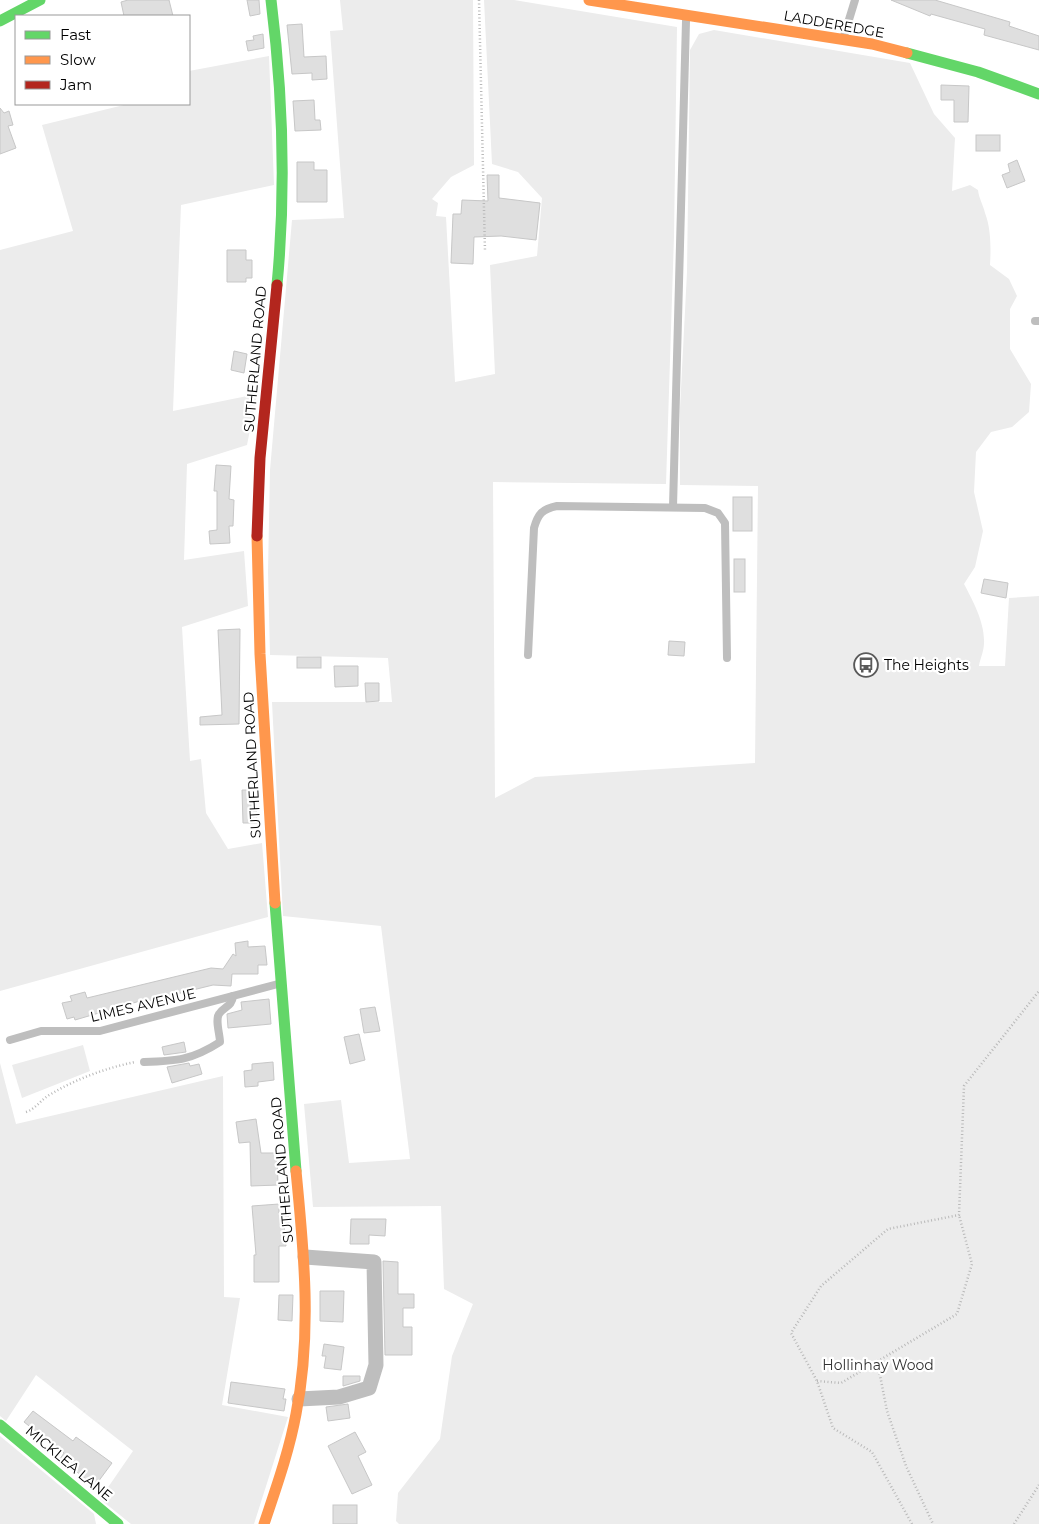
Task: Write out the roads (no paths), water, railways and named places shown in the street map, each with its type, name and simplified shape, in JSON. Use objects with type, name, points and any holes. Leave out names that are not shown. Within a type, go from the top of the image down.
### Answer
[{"type":"main road","points":[[0,21],[40,0]]},
{"type":"main road","name":"SUTHERLAND ROAD","points":[[264,1524],[282,1467],[299,1399],[305,1302],[305,1257],[280,983],[265,734],[257,548],[264,405],[279,261],[283,183],[280,90],[271,0]]},
{"type":"main road","name":"LADDEREDGE","points":[[589,0],[680,9],[872,44],[978,72],[1039,94]]},
{"type":"main road","name":"MICKLEA LANE","points":[[0,1425],[118,1524]]},
{"type":"street","points":[[299,1399],[339,1397],[369,1388],[376,1365],[374,1262],[305,1257]]},
{"type":"lane","points":[[842,40],[855,0]]},
{"type":"lane","points":[[673,507],[680,9]]},
{"type":"lane","points":[[528,654],[534,528],[537,516],[545,508],[556,506],[673,507],[705,508],[718,513],[725,523],[727,658]]},
{"type":"lane","name":"LIMES AVENUE","points":[[10,1040],[41,1031],[100,1030],[280,983]]},
{"type":"lane","points":[[144,1062],[170,1061],[199,1055],[220,1042],[217,1020],[219,1014],[231,1004],[234,996]]},
{"type":"place","name":"The Heights","points":[[866,665]]},
{"type":"park label","name":"Hollinhay Wood","points":[[878,1365]]}]
